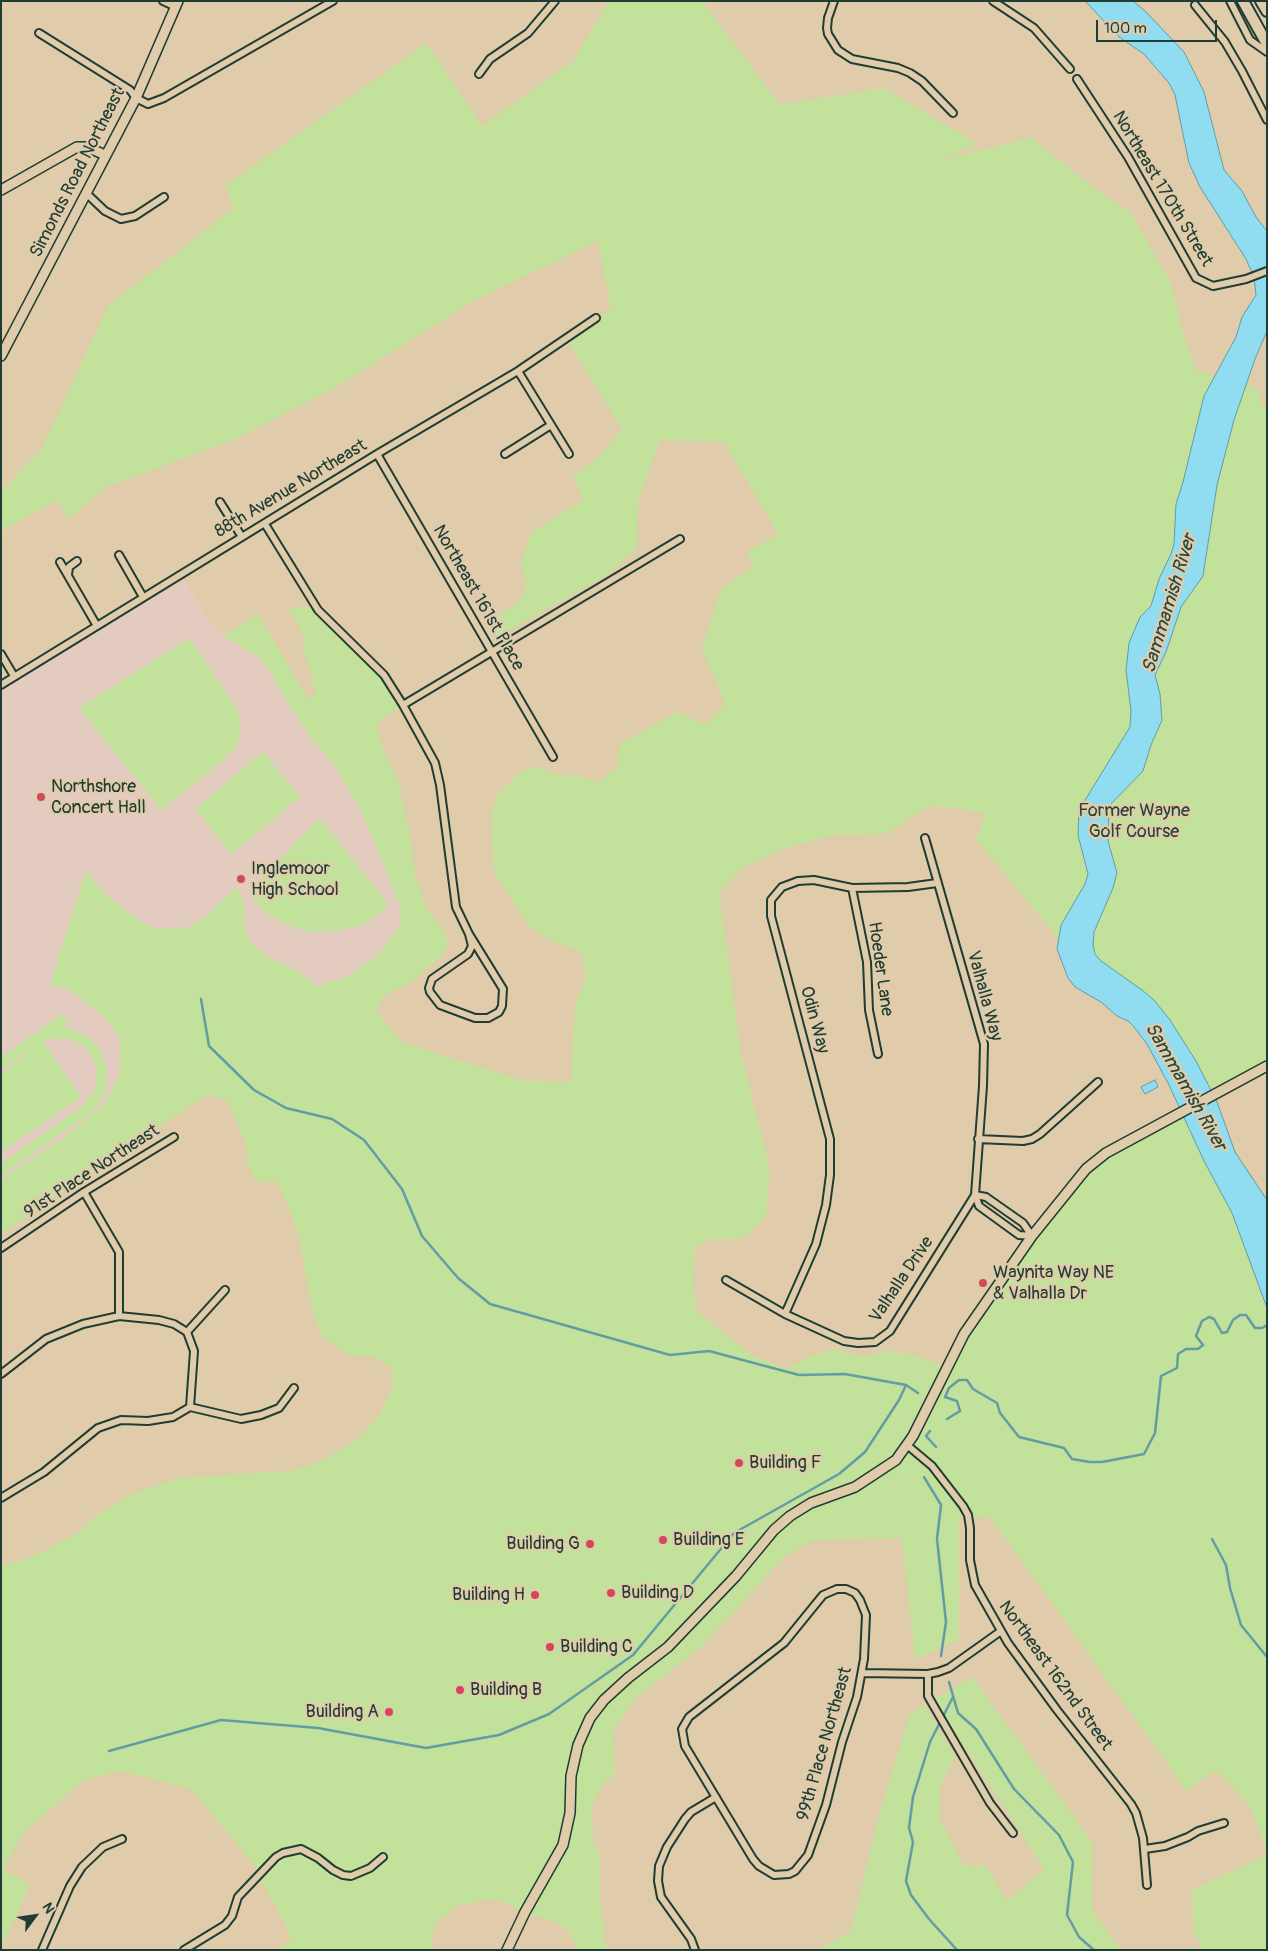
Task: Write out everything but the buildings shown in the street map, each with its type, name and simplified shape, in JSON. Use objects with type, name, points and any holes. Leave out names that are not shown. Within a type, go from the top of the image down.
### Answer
[{"type":"main road","points":[[1243,1],[1267,44]]},
{"type":"main road","points":[[1262,1],[1267,11]]},
{"type":"main road","name":"Simonds Road Northeast","points":[[1,356],[136,98],[177,4]]},
{"type":"main road","points":[[1,190],[77,147],[87,147],[105,155]]},
{"type":"main road","points":[[507,1950],[525,1912],[563,1845],[570,1813],[572,1776],[578,1745],[590,1718],[604,1700],[628,1678],[668,1647],[736,1576],[774,1530],[790,1516],[811,1503],[856,1487],[896,1460],[913,1436],[964,1334],[1032,1236],[1086,1169],[1106,1153],[1267,1066]]},
{"type":"street","points":[[163,1],[177,4]]},
{"type":"street","points":[[39,33],[130,90],[136,98],[148,104],[164,98],[333,1]]},
{"type":"street","points":[[478,74],[490,59],[528,33],[555,1]]},
{"type":"street","points":[[834,1],[828,18],[827,28],[828,34],[838,50],[852,59],[898,68],[910,73],[922,81],[953,113]]},
{"type":"street","points":[[994,1],[1034,28],[1070,69]]},
{"type":"street","points":[[1230,1],[1250,40],[1267,52]]},
{"type":"street","points":[[1195,5],[1225,42],[1267,120]]},
{"type":"street","name":"Northeast 170th Street","points":[[1077,79],[1128,156],[1196,278],[1212,286],[1246,279],[1267,271]]},
{"type":"street","points":[[86,193],[105,211],[121,219],[134,216],[164,197]]},
{"type":"street","name":"88th Avenue Northeast","points":[[1,685],[377,454],[518,371],[596,318]]},
{"type":"street","points":[[518,371],[569,454]]},
{"type":"street","points":[[505,454],[551,425]]},
{"type":"street","name":"Northeast 161st Place","points":[[377,454],[553,757]]},
{"type":"street","points":[[220,502],[242,538]]},
{"type":"street","points":[[265,524],[318,610],[384,675],[403,705],[435,764],[440,785],[456,907],[469,934],[503,989],[504,1002],[499,1012],[488,1018],[475,1018],[440,1005],[429,988],[432,979],[468,954],[472,946],[469,934]]},
{"type":"street","points":[[403,705],[680,540]]},
{"type":"street","points":[[119,555],[143,597]]},
{"type":"street","points":[[68,577],[69,567],[77,561]]},
{"type":"street","points":[[60,562],[97,626]]},
{"type":"street","points":[[1,654],[14,676]]},
{"type":"street","name":"Valhalla Way","points":[[925,838],[984,1044],[983,1086],[975,1195]]},
{"type":"street","name":"Odin Way","points":[[785,1314],[816,1244],[826,1205],[830,1175],[830,1139],[771,916],[771,900],[782,887],[798,881],[814,880],[852,888],[937,883]]},
{"type":"street","name":"Hoeder Lane","points":[[852,888],[867,962],[869,1010],[878,1054]]},
{"type":"street","points":[[978,1139],[1023,1141],[1032,1139],[1098,1082]]},
{"type":"street","name":"91st Place Northeast","points":[[1,1248],[84,1192],[174,1137]]},
{"type":"street","points":[[84,1192],[119,1252],[119,1316]]},
{"type":"street","points":[[975,1195],[986,1196],[1023,1223],[1032,1236],[1019,1235],[979,1206],[975,1195]]},
{"type":"street","name":"Valhalla Drive","points":[[726,1280],[785,1314],[844,1341],[858,1343],[875,1342],[890,1331],[975,1195]]},
{"type":"street","points":[[187,1332],[225,1290]]},
{"type":"street","points":[[1,1374],[46,1339],[83,1324],[119,1316],[159,1320],[174,1324],[187,1332],[194,1351],[190,1407]]},
{"type":"street","points":[[1,1498],[44,1472],[98,1428],[121,1420],[148,1421],[173,1417],[190,1407],[241,1419],[261,1415],[280,1408],[294,1388]]},
{"type":"street","name":"Northeast 162nd Street","points":[[907,1445],[932,1466],[968,1515],[970,1560],[975,1585],[1001,1631],[1057,1710],[1131,1804],[1140,1824],[1145,1849],[1147,1885]]},
{"type":"street","name":"99th Place Northeast","points":[[846,1589],[857,1596],[866,1615],[862,1673],[826,1805],[808,1855],[799,1867],[789,1874],[774,1875],[759,1866],[685,1746],[682,1730],[689,1717],[784,1642],[824,1595],[832,1590],[846,1589]]},
{"type":"street","points":[[862,1673],[928,1674],[949,1668],[1001,1631]]},
{"type":"street","points":[[928,1674],[928,1696],[990,1803],[1012,1834]]},
{"type":"street","points":[[695,1950],[690,1939],[661,1897],[658,1881],[659,1866],[685,1819],[691,1812],[716,1797]]},
{"type":"street","points":[[1145,1849],[1165,1846],[1198,1831],[1224,1823]]},
{"type":"street","points":[[42,1950],[70,1886],[82,1867],[103,1847],[122,1839]]},
{"type":"street","points":[[184,1950],[225,1925],[232,1916],[238,1897],[283,1852],[301,1849],[343,1875],[351,1876],[370,1868],[383,1857]]},
{"type":"shaded area","name":"Inglemoor High School","points":[[181,574],[212,625],[224,636],[263,660],[311,738],[333,763],[357,803],[375,843],[401,908],[400,925],[379,954],[346,977],[317,986],[296,970],[268,957],[249,941],[244,918],[243,899],[231,892],[204,919],[184,929],[153,928],[134,917],[107,896],[86,870],[50,984],[71,991],[102,1015],[120,1038],[122,1073],[102,1106],[61,1140],[14,1170],[1,1181],[1,685]]},
{"type":"green space","name":"Former Wayne Golf Course","points":[[609,1],[702,1],[780,105],[884,88],[978,144],[932,162],[1032,138],[1098,191],[1131,213],[1171,283],[1183,333],[1197,371],[1259,389],[1261,403],[1267,412],[1267,1065],[1199,1105],[1174,1065],[1079,964],[976,839],[986,814],[962,809],[929,806],[887,833],[832,835],[790,847],[743,867],[719,892],[741,1054],[770,1170],[766,1216],[744,1238],[708,1240],[695,1248],[693,1283],[696,1311],[752,1355],[786,1369],[813,1355],[838,1349],[860,1357],[886,1351],[915,1355],[948,1368],[964,1335],[1086,1169],[1197,1106],[1267,1239],[1267,1852],[1250,1806],[1216,1770],[1187,1791],[990,1517],[959,1517],[959,1640],[915,1659],[902,1538],[812,1540],[785,1557],[700,1648],[636,1698],[613,1731],[615,1777],[607,1779],[592,1803],[593,1840],[600,1854],[600,1899],[606,1950],[579,1950],[568,1930],[544,1917],[524,1915],[525,1912],[506,1903],[491,1899],[456,1906],[435,1925],[430,1950],[278,1950],[292,1938],[254,1865],[191,1789],[122,1771],[84,1780],[24,1832],[3,1869],[30,1885],[5,1941],[1,1942],[1,1566],[51,1548],[77,1533],[97,1515],[128,1496],[144,1490],[181,1478],[288,1471],[318,1463],[363,1434],[379,1416],[393,1387],[392,1368],[372,1356],[351,1356],[322,1336],[313,1313],[298,1233],[282,1191],[275,1181],[258,1182],[248,1166],[245,1141],[228,1102],[208,1094],[1,1234],[1,1181],[14,1170],[61,1140],[102,1106],[121,1073],[120,1038],[102,1015],[71,991],[50,984],[86,870],[107,896],[134,917],[154,928],[184,929],[204,919],[236,887],[243,899],[244,918],[249,941],[268,957],[296,970],[317,986],[346,977],[379,954],[400,925],[401,908],[357,803],[333,763],[311,738],[263,660],[224,636],[258,614],[309,700],[317,694],[311,685],[314,679],[303,650],[304,635],[288,608],[316,607],[384,675],[403,705],[385,717],[377,727],[383,750],[398,780],[411,842],[415,872],[424,903],[448,938],[445,953],[413,980],[381,998],[377,1012],[402,1042],[520,1080],[571,1083],[575,1003],[586,978],[581,952],[552,941],[528,925],[494,872],[491,818],[497,795],[520,773],[535,766],[558,775],[578,776],[599,782],[617,767],[620,744],[677,712],[706,725],[725,704],[702,648],[721,589],[754,566],[747,552],[778,534],[724,442],[660,440],[638,503],[637,548],[607,575],[497,637],[494,619],[520,601],[527,583],[521,562],[531,533],[583,500],[573,477],[601,455],[622,429],[566,339],[611,309],[598,241],[473,301],[336,387],[236,439],[106,487],[68,519],[57,500],[1,531],[1,493],[26,464],[41,451],[108,306],[234,208],[225,186],[427,43],[482,126],[573,61]]},
{"type":"green space","points":[[190,638],[239,712],[241,729],[237,746],[224,760],[161,810],[79,708]]},
{"type":"green space","points":[[263,752],[300,797],[232,854],[195,809]]},
{"type":"green space","points":[[320,818],[389,905],[360,926],[336,931],[308,932],[282,923],[264,911],[248,892]]},
{"type":"green space","points":[[62,1014],[68,1023],[63,1027],[87,1036],[103,1055],[107,1072],[106,1088],[103,1096],[94,1110],[87,1116],[1,1176],[1,1163],[81,1107],[94,1092],[97,1073],[94,1060],[86,1049],[75,1041],[63,1038],[43,1041],[81,1097],[1,1152],[1,1074],[39,1044],[1,1070],[1,1057]]},
{"type":"green space","points":[[972,1677],[1093,1843],[1092,1910],[1121,1950],[819,1950],[851,1931],[880,1811],[910,1713],[924,1705],[955,1756],[939,1789],[941,1822],[964,1866],[985,1865],[1007,1901],[1044,1869],[934,1699]]},
{"type":"green space","points":[[1267,1855],[1267,1950],[1203,1950],[1194,1932],[1192,1890]]},
{"type":"water","name":"Sammamish River","points":[[1085,1],[1133,1],[1184,52],[1204,92],[1224,170],[1242,191],[1256,217],[1267,231],[1267,331],[1255,359],[1234,420],[1217,485],[1203,576],[1181,607],[1166,652],[1155,675],[1160,694],[1162,720],[1151,745],[1143,771],[1109,806],[1108,841],[1117,873],[1113,888],[1094,932],[1093,945],[1095,954],[1101,961],[1154,1000],[1170,1020],[1196,1061],[1217,1102],[1235,1152],[1267,1200],[1267,1308],[1232,1213],[1204,1161],[1169,1085],[1147,1044],[1128,1021],[1117,1016],[1101,1002],[1075,987],[1068,978],[1057,949],[1061,925],[1085,884],[1088,874],[1078,835],[1079,810],[1130,727],[1131,711],[1126,670],[1129,643],[1140,617],[1151,606],[1159,579],[1171,554],[1174,544],[1176,504],[1204,396],[1236,337],[1242,317],[1256,295],[1254,277],[1246,259],[1200,187],[1189,163],[1175,95],[1169,83],[1144,54],[1119,37]]},
{"type":"water","points":[[1155,1080],[1158,1087],[1145,1094],[1141,1087]]},
{"type":"waterway","points":[[201,999],[209,1046],[254,1090],[286,1108],[332,1119],[364,1140],[402,1189],[422,1236],[458,1278],[490,1304],[670,1355],[709,1351],[799,1375],[845,1374],[906,1385],[918,1393]]},
{"type":"waterway","points":[[947,1419],[960,1411],[957,1401],[945,1397],[949,1388],[959,1380],[967,1380],[973,1389],[997,1403],[1000,1413],[1019,1437],[1064,1448],[1072,1459],[1090,1462],[1102,1462],[1144,1454],[1155,1433],[1161,1376],[1177,1368],[1178,1354],[1186,1349],[1198,1349],[1203,1345],[1196,1336],[1202,1321],[1209,1317],[1214,1319],[1222,1333],[1227,1332],[1233,1320],[1240,1315],[1246,1315],[1255,1328],[1262,1328],[1267,1325]]},
{"type":"waterway","points":[[109,1751],[221,1720],[318,1728],[426,1748],[499,1735],[549,1714],[633,1655],[734,1533],[839,1474],[865,1452],[899,1400],[906,1385]]},
{"type":"waterway","points":[[930,1431],[926,1436],[936,1447]]},
{"type":"waterway","points":[[924,1477],[941,1505],[937,1539],[946,1622],[941,1656]]},
{"type":"waterway","points":[[1212,1539],[1226,1565],[1230,1588],[1241,1625],[1267,1657]]},
{"type":"waterway","points":[[949,1682],[958,1713],[976,1729],[1014,1789],[1059,1835],[1073,1862],[1067,1915],[1079,1937],[1094,1950]]},
{"type":"waterway","points":[[953,1697],[930,1742],[913,1797],[909,1828],[913,1842],[906,1881],[911,1895],[929,1919],[957,1950]]},
{"type":"place","name":"Northshore Concert Hall","points":[[41,797]]},
{"type":"place","name":"Inglemoor High School","points":[[241,879]]},
{"type":"place","name":"Waynita Way NE & Valhalla Dr","points":[[983,1283]]},
{"type":"place","name":"Building F","points":[[739,1463]]},
{"type":"place","name":"Building E","points":[[663,1540]]},
{"type":"place","name":"Building G","points":[[590,1544]]},
{"type":"place","name":"Building D","points":[[611,1593]]},
{"type":"place","name":"Building H","points":[[535,1595]]},
{"type":"place","name":"Building C","points":[[550,1647]]},
{"type":"place","name":"Building B","points":[[460,1690]]},
{"type":"place","name":"Building A","points":[[389,1712]]}]
